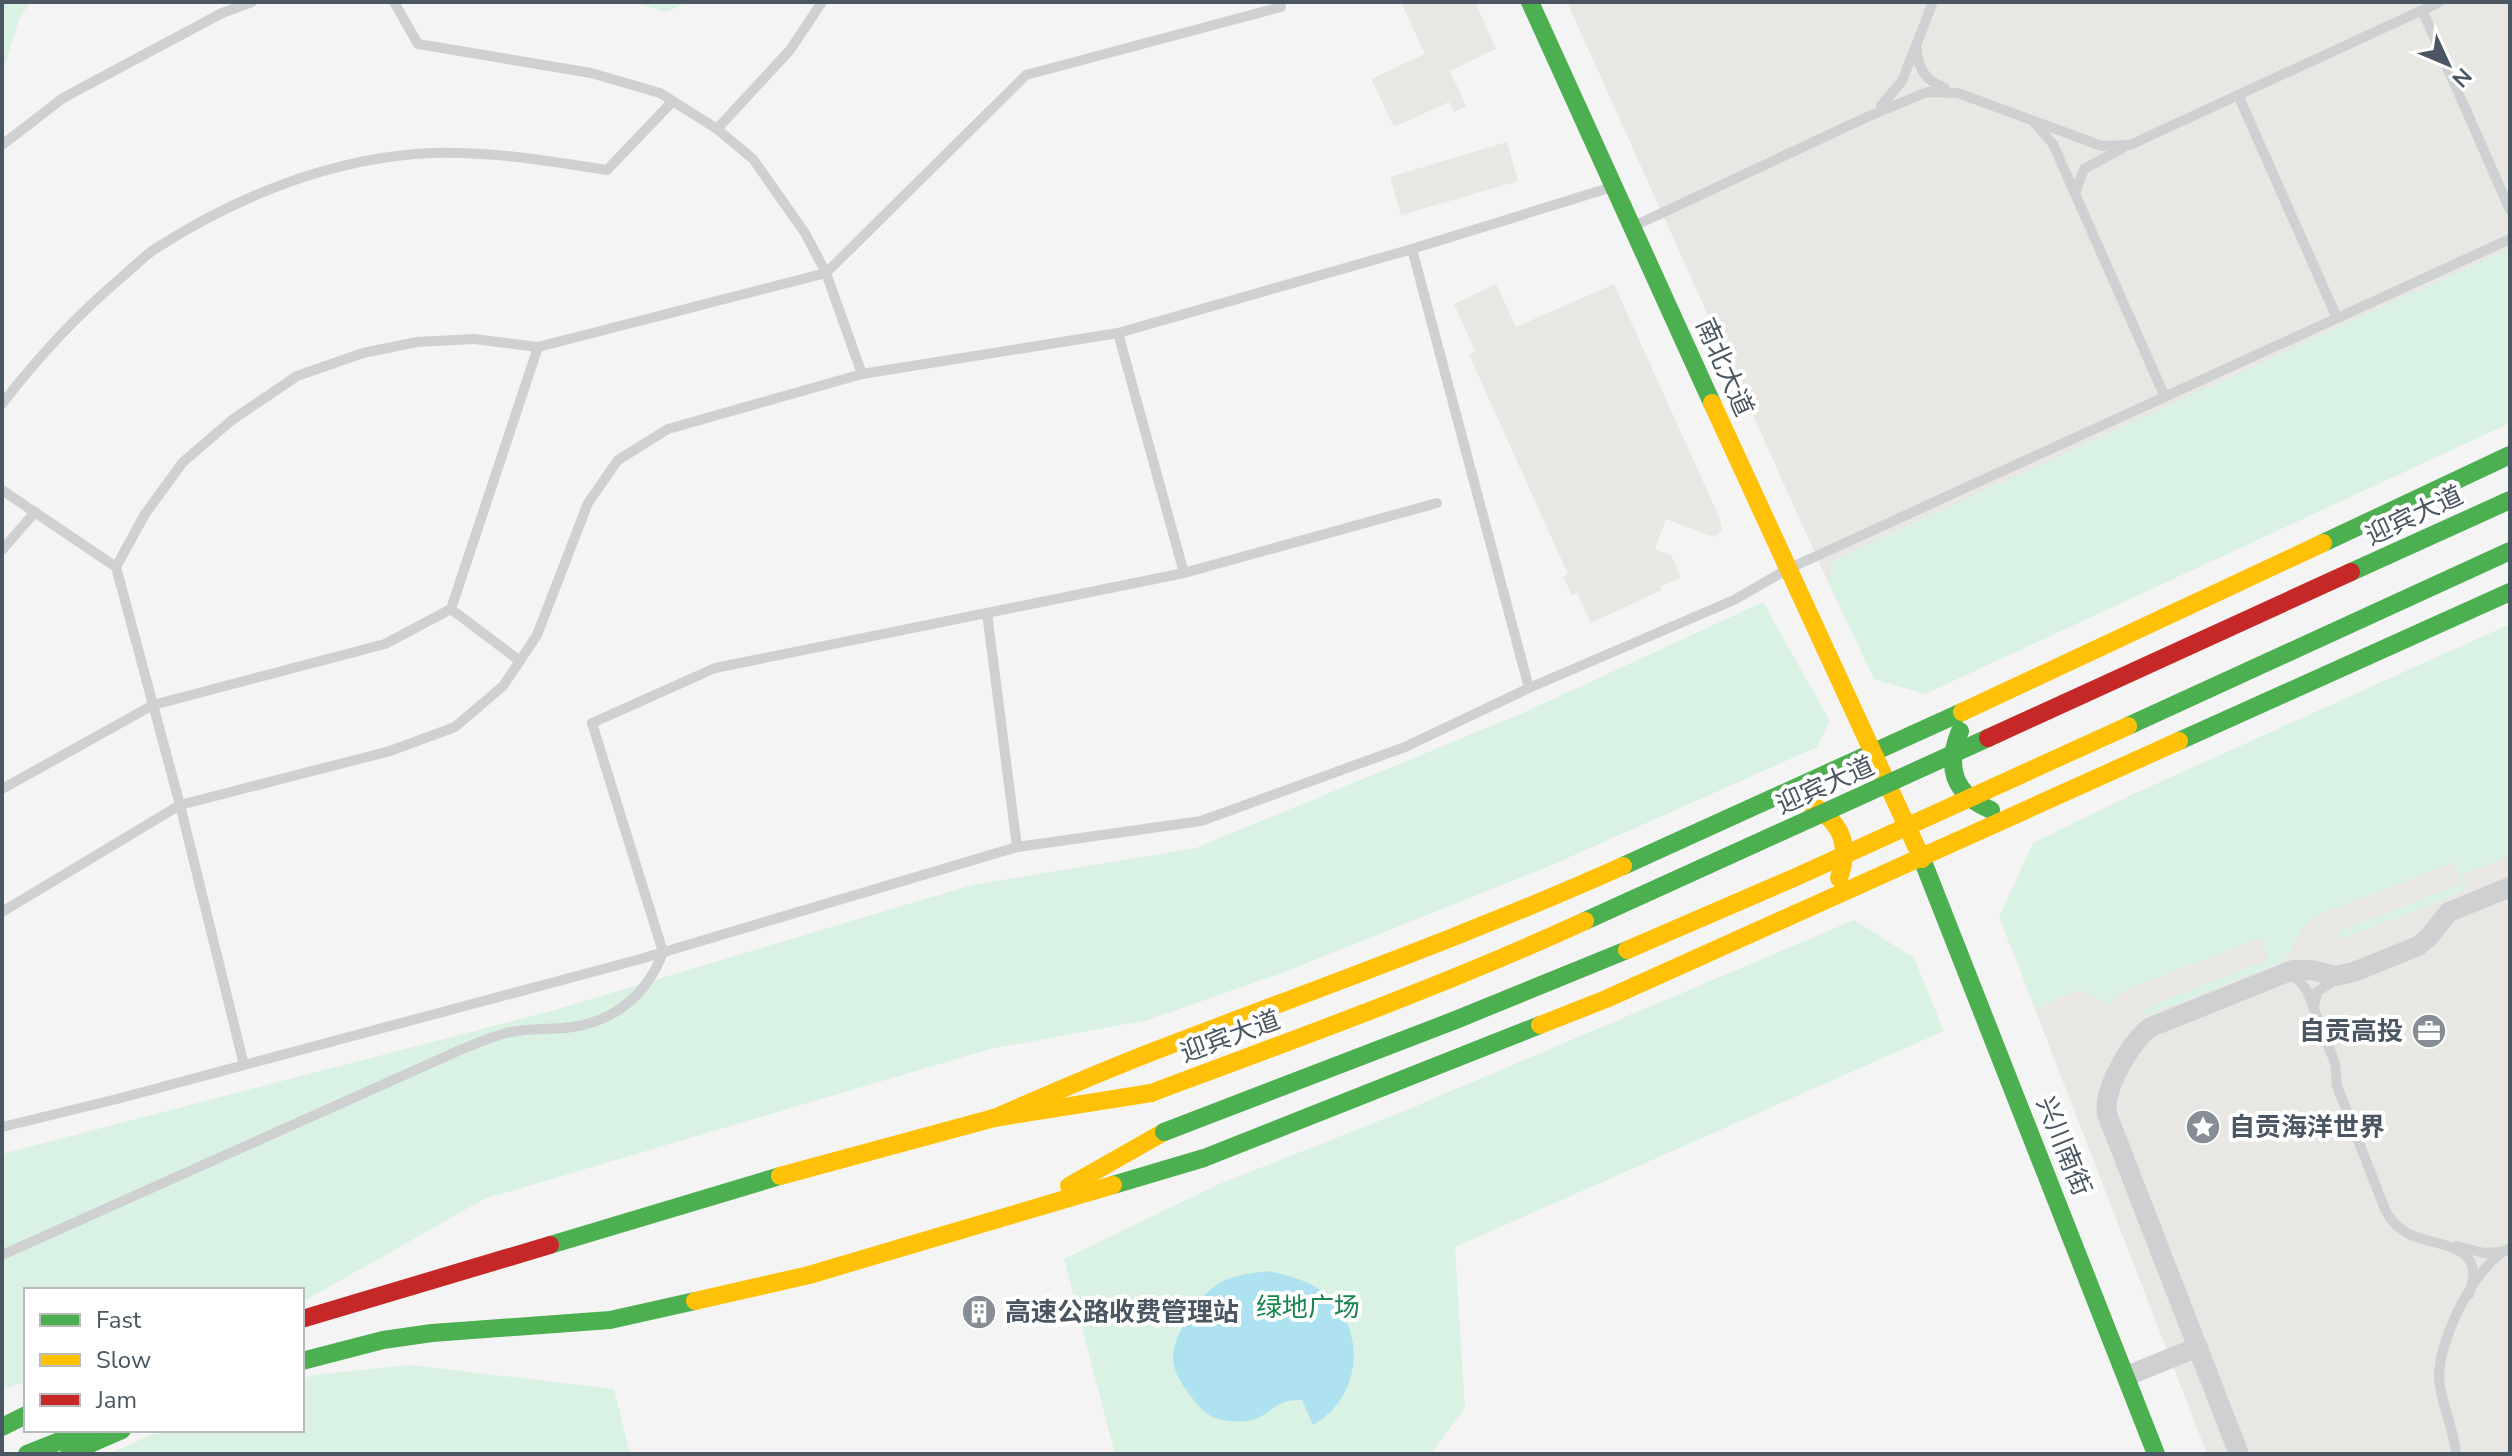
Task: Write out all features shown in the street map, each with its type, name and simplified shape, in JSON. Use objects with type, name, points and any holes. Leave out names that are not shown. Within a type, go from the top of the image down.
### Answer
[{"type":"main road","name":"南北大道","points":[[1530,2],[1872,754]]},
{"type":"main road","points":[[304,1318],[780,1176],[994,1118],[1156,1050],[1299,998],[1560,894],[1872,754],[2510,455]]},
{"type":"main road","name":"迎宾大道","points":[[994,1118],[1151,1093],[1537,943],[2510,500]]},
{"type":"main road","points":[[1022,1212],[1164,1132],[1322,1073],[1571,973],[1846,853],[2510,551]]},
{"type":"main road","points":[[304,1360],[383,1340],[432,1333],[610,1320],[809,1275],[1204,1158],[1606,999],[2510,592]]},
{"type":"main road","points":[[1991,697],[1971,716],[1953,744],[1952,774],[1959,789],[1973,803],[1988,810],[2005,812],[2032,808]]},
{"type":"main road","name":"兴川南街","points":[[1872,754],[1922,858],[2156,1454]]},
{"type":"main road","points":[[1762,803],[1788,799],[1805,801],[1822,809],[1843,835],[1845,864],[1840,877],[1825,897],[1811,908]]},
{"type":"main road","points":[[2,1408],[24,1402]]},
{"type":"main road","points":[[2,1427],[24,1416]]},
{"type":"main road","points":[[27,1454],[83,1432]]},
{"type":"main road","points":[[68,1454],[118,1432]]},
{"type":"street","points":[[2239,1454],[2107,1114],[2108,1093],[2142,1033],[2151,1027],[2301,969],[2335,976],[2350,973],[2418,946],[2449,912],[2510,887]]},
{"type":"street","points":[[2127,1376],[2198,1347]]},
{"type":"lane","points":[[2,145],[63,98],[222,13],[252,2]]},
{"type":"lane","points":[[394,2],[418,44],[591,73],[660,93],[717,129],[753,159],[805,233],[826,273],[862,374]]},
{"type":"lane","points":[[717,129],[790,50],[822,2]]},
{"type":"lane","points":[[1867,117],[1891,97],[1902,81],[1933,2]]},
{"type":"lane","points":[[2075,194],[2084,169],[2094,161],[2440,2]]},
{"type":"lane","points":[[116,567],[145,514],[183,462],[232,420],[297,376],[363,353],[417,342],[474,339],[538,347],[826,273],[1026,75],[1281,7]]},
{"type":"lane","points":[[2422,10],[2510,210]]},
{"type":"lane","points":[[1917,44],[1922,72],[1939,86],[2102,146],[2130,145]]},
{"type":"lane","points":[[1632,226],[1927,92],[1958,93]]},
{"type":"lane","points":[[2238,95],[2337,318]]},
{"type":"lane","points":[[2,404],[85,308],[154,250],[244,199],[341,165],[432,153],[522,157],[607,170],[673,101]]},
{"type":"lane","points":[[2030,119],[2053,144],[2165,397]]},
{"type":"lane","points":[[2,912],[180,805],[390,751],[455,727],[503,686],[537,635],[588,503],[618,460],[668,429],[862,374],[1118,333],[1412,249],[1614,186]]},
{"type":"lane","points":[[2,1127],[663,952],[1017,847],[1201,821],[1405,747],[1529,688],[1734,600],[1788,569],[2510,239]]},
{"type":"lane","points":[[1412,249],[1529,688]]},
{"type":"lane","points":[[1118,333],[1184,573]]},
{"type":"lane","points":[[2,789],[153,705],[385,644],[451,609],[538,347]]},
{"type":"lane","points":[[2,490],[116,567],[180,805],[244,1065]]},
{"type":"lane","points":[[2,1255],[458,1051],[508,1033],[573,1027],[608,1016],[642,992],[658,967],[663,952],[592,723],[715,668],[1184,573],[1437,503]]},
{"type":"lane","points":[[2,550],[35,512]]},
{"type":"lane","points":[[451,609],[520,661]]},
{"type":"lane","points":[[987,613],[1017,847]]},
{"type":"lane","points":[[2314,1009],[2314,998],[2321,987],[2350,973]]},
{"type":"lane","points":[[2285,974],[2295,977],[2304,985],[2335,1063],[2337,1086],[2386,1212],[2395,1224],[2408,1234],[2489,1254],[2508,1249]]},
{"type":"lane","points":[[2451,1245],[2464,1253],[2472,1269],[2469,1294]]},
{"type":"lane","points":[[2456,1454],[2454,1433],[2439,1374],[2450,1324],[2490,1264],[2508,1249]]},
{"type":"shaded area","points":[[1401,2],[1475,2],[1496,49],[1450,71],[1466,106],[1454,112],[1449,102],[1394,127],[1371,79],[1425,54]]},
{"type":"shaded area","points":[[1567,2],[2510,2],[2510,268],[1828,582]]},
{"type":"shaded area","points":[[1507,142],[1518,181],[1401,215],[1390,177]]},
{"type":"shaded area","points":[[1496,284],[1516,327],[1614,284],[1720,519],[1722,530],[1714,537],[1666,519],[1655,549],[1671,555],[1681,577],[1660,587],[1662,590],[1591,623],[1577,593],[1572,595],[1563,577],[1568,574],[1469,355],[1475,351],[1454,304]]},
{"type":"shaded area","points":[[2510,793],[2510,1454],[2207,1454],[2035,1009]]},
{"type":"green space","points":[[2,2],[30,2],[19,19],[2,75]]},
{"type":"green space","points":[[633,2],[688,2],[667,12]]},
{"type":"green space","points":[[2510,248],[2510,423],[1925,694],[1874,679],[1828,582],[1832,565],[1838,558]]},
{"type":"green space","points":[[1763,602],[1830,721],[1817,747],[1545,868],[1287,971],[1148,1020],[990,1049],[484,1199],[304,1301],[304,1288],[24,1288],[24,1383],[2,1389],[2,1154],[551,1011],[972,885],[1196,848],[1525,712]]},
{"type":"green space","points":[[2510,624],[2510,856],[2462,875],[2467,890],[2342,939],[2338,937],[2339,931],[2462,884],[2454,862],[2316,916],[2305,926],[2289,953],[2278,964],[2147,1015],[2145,1008],[2268,960],[2260,938],[2121,992],[2109,1005],[2080,989],[2035,1009],[1999,917],[2033,843],[2125,798]]},
{"type":"green space","name":"绿地广场","points":[[1854,920],[1914,958],[1944,1031],[1455,1247],[1465,1408],[1431,1454],[1115,1454],[1064,1259],[1217,1185],[1411,1108]]},
{"type":"green space","points":[[411,1365],[614,1389],[630,1454],[108,1454],[158,1432],[304,1432],[304,1378]]},
{"type":"water","points":[[1268,1271],[1302,1280],[1320,1290],[1336,1305],[1347,1322],[1353,1341],[1354,1360],[1342,1397],[1330,1413],[1313,1425],[1302,1400],[1282,1403],[1253,1420],[1215,1418],[1192,1398],[1175,1370],[1173,1359],[1177,1340],[1201,1299],[1227,1279]]},
{"type":"traffic: fast","points":[[1530,2],[1712,403]]},
{"type":"traffic: fast","points":[[2323,543],[2510,455]]},
{"type":"traffic: fast","points":[[2351,572],[2510,500]]},
{"type":"traffic: fast","points":[[2128,726],[2510,551]]},
{"type":"traffic: fast","points":[[2179,741],[2510,592]]},
{"type":"traffic: fast","points":[[1623,866],[1962,712]]},
{"type":"traffic: fast","points":[[1960,731],[1953,757],[1956,778],[1968,796],[1991,810]]},
{"type":"traffic: fast","points":[[1585,921],[1988,738]]},
{"type":"traffic: fast","points":[[1922,859],[2156,1454]]},
{"type":"traffic: fast","points":[[1164,1132],[1627,950]]},
{"type":"traffic: fast","points":[[1113,1185],[1204,1158],[1540,1025]]},
{"type":"traffic: fast","points":[[550,1245],[780,1176]]},
{"type":"traffic: fast","points":[[304,1360],[383,1340],[432,1333],[610,1320],[695,1301]]},
{"type":"traffic: fast","points":[[2,1427],[24,1416]]},
{"type":"traffic: fast","points":[[27,1454],[83,1432]]},
{"type":"traffic: fast","points":[[69,1453],[117,1432]]},
{"type":"traffic: slow","points":[[1712,403],[1922,859]]},
{"type":"traffic: slow","points":[[1962,712],[2323,543]]},
{"type":"traffic: slow","points":[[1627,950],[2128,726]]},
{"type":"traffic: slow","points":[[1540,1025],[1606,999],[2179,741]]},
{"type":"traffic: slow","points":[[1806,801],[1827,816],[1840,833],[1844,853],[1839,878]]},
{"type":"traffic: slow","points":[[994,1118],[1136,1058],[1450,938],[1623,866]]},
{"type":"traffic: slow","points":[[1151,1093],[1424,990],[1585,921]]},
{"type":"traffic: slow","points":[[780,1176],[994,1118],[1151,1093]]},
{"type":"traffic: slow","points":[[1069,1186],[1164,1132]]},
{"type":"traffic: slow","points":[[809,1275],[1113,1185]]},
{"type":"traffic: slow","points":[[695,1301],[809,1275]]},
{"type":"traffic: jam","points":[[1988,738],[2351,572]]},
{"type":"traffic: jam","points":[[304,1318],[550,1245]]},
{"type":"place","name":"自贡高投","points":[[2429,1031]]},
{"type":"place","name":"自贡海洋世界","points":[[2203,1127]]},
{"type":"place","name":"高速公路收费管理站","points":[[979,1312]]}]
